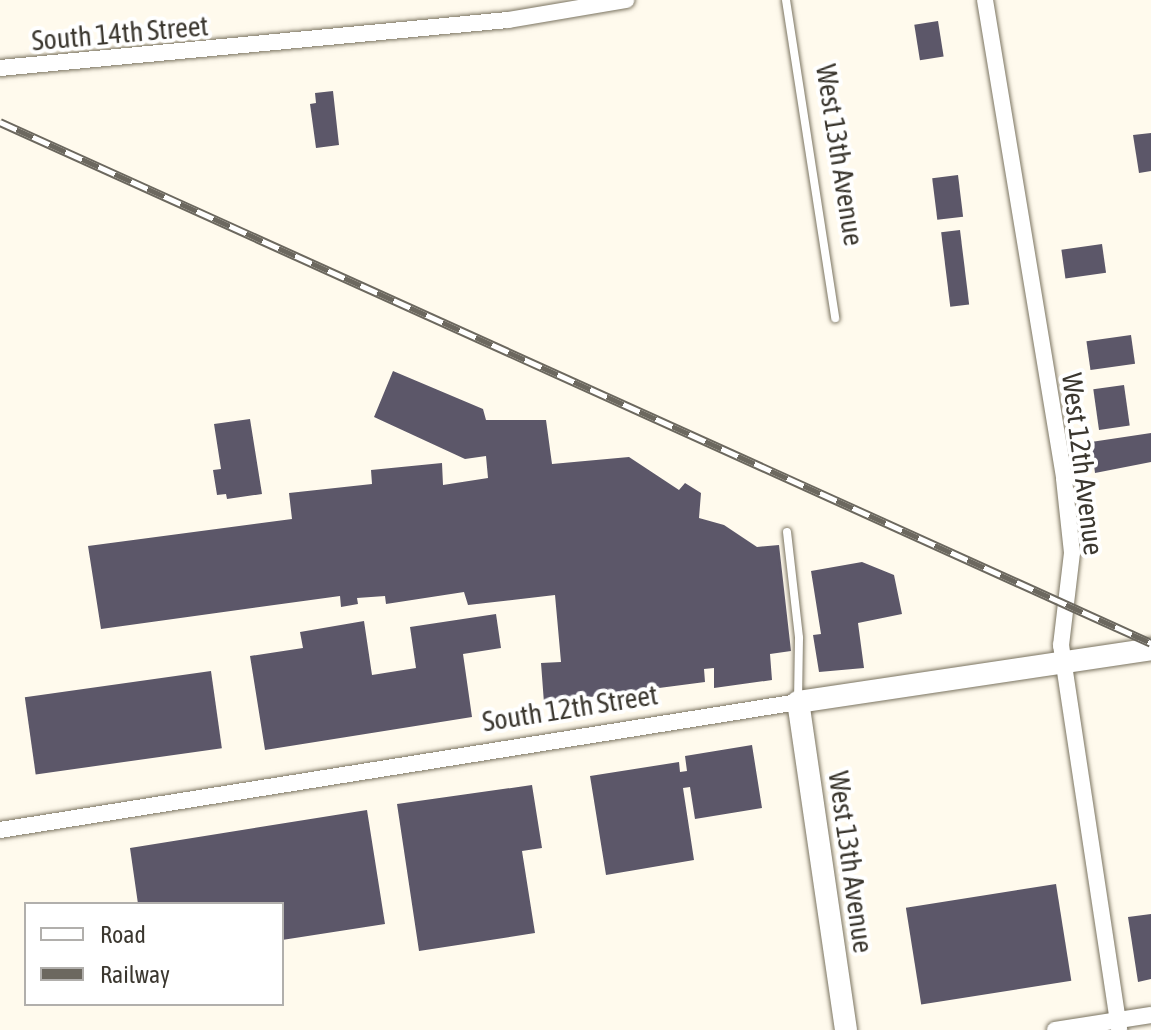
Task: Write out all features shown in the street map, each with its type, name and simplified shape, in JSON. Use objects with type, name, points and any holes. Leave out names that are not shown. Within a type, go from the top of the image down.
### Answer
[{"type":"street","name":"South 14th Street","points":[[0,68],[508,20],[626,0]]},
{"type":"street","name":"West 12th Avenue","points":[[985,0],[1064,479],[1072,553],[1061,645],[1118,1025]]},
{"type":"street","name":"South 12th Street","points":[[0,830],[798,702],[1151,649]]},
{"type":"street","name":"West 13th Avenue","points":[[798,702],[846,1030]]},
{"type":"street","points":[[1055,1030],[1118,1025],[1151,1015]]},
{"type":"lane","name":"West 13th Avenue","points":[[786,0],[835,318]]},
{"type":"lane","points":[[787,532],[799,638],[798,702]]},
{"type":"building","points":[[938,21],[944,57],[920,60],[914,25]]},
{"type":"building","points":[[333,91],[339,145],[316,148],[310,104],[316,103],[315,93]]},
{"type":"building","points":[[1151,133],[1151,171],[1139,173],[1133,135]]},
{"type":"building","points":[[958,175],[963,217],[937,220],[932,178]]},
{"type":"building","points":[[960,230],[969,304],[950,307],[941,232]]},
{"type":"building","points":[[1102,244],[1106,273],[1065,278],[1061,250]]},
{"type":"building","points":[[1131,335],[1135,364],[1090,370],[1086,341]]},
{"type":"building","points":[[393,371],[483,409],[486,420],[546,420],[552,464],[629,457],[679,490],[685,483],[701,493],[699,518],[724,525],[757,547],[779,545],[791,651],[770,654],[772,680],[714,688],[714,668],[704,669],[705,682],[544,703],[541,663],[561,662],[555,595],[468,605],[464,592],[386,604],[385,596],[357,598],[358,604],[341,607],[340,596],[101,629],[88,546],[292,519],[289,493],[372,484],[371,470],[442,463],[443,485],[488,478],[486,456],[465,459],[374,417]]},
{"type":"building","points":[[1124,385],[1130,426],[1099,430],[1093,389]]},
{"type":"building","points":[[250,419],[262,494],[227,499],[226,494],[217,495],[213,470],[221,469],[214,424]]},
{"type":"building","points":[[1151,433],[1151,462],[1095,473],[1091,442]]},
{"type":"building","points":[[862,562],[894,575],[902,614],[858,623],[864,668],[819,672],[813,635],[821,634],[811,571]]},
{"type":"building","points":[[496,614],[501,648],[463,654],[472,717],[265,750],[250,656],[303,648],[300,632],[364,621],[372,675],[416,668],[410,627]]},
{"type":"building","points":[[211,671],[222,748],[36,774],[25,697]]},
{"type":"building","points":[[752,745],[762,808],[695,819],[690,787],[683,788],[694,860],[606,875],[590,776],[679,762],[680,772],[687,771],[685,756]]},
{"type":"building","points":[[532,785],[542,848],[522,851],[535,933],[419,951],[397,804]]},
{"type":"building","points":[[367,810],[385,924],[284,940],[284,902],[138,902],[130,848]]},
{"type":"building","points":[[1056,884],[1071,981],[921,1005],[906,908]]},
{"type":"building","points":[[1151,914],[1151,979],[1138,982],[1128,917]]},
{"type":"railway","points":[[0,122],[1151,643]]}]
